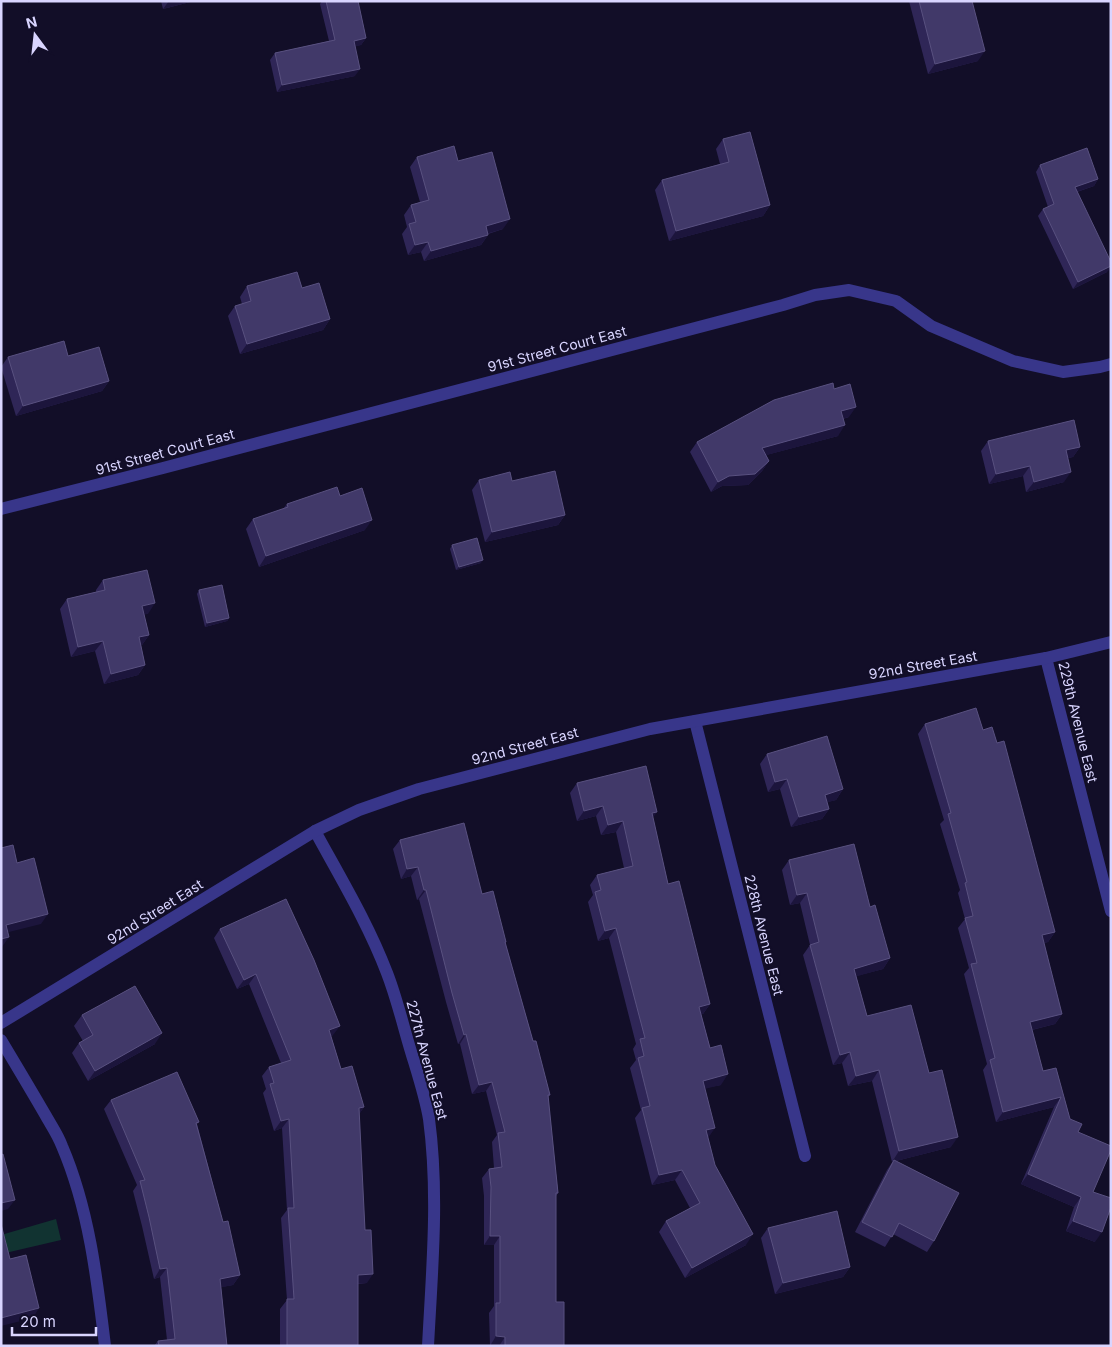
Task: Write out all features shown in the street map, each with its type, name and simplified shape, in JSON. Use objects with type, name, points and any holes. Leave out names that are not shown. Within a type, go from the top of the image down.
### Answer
[{"type":"street","name":"91st Street Court East","points":[[1,509],[773,308],[815,295],[850,290],[896,301],[931,326],[1013,361],[1064,372],[1111,364]]},
{"type":"street","name":"92nd Street East","points":[[1,1023],[315,831],[359,810],[419,789],[650,729],[1046,658],[1111,642]]},
{"type":"street","name":"229th Avenue East","points":[[1046,658],[1111,911]]},
{"type":"street","name":"228th Avenue East","points":[[695,721],[805,1156]]},
{"type":"street","name":"227th Avenue East","points":[[315,831],[369,932],[387,973],[417,1072],[428,1116],[433,1157],[434,1198],[428,1346]]},
{"type":"street","points":[[1,1040],[62,1144],[78,1192],[90,1238],[105,1346]]},
{"type":"green space","points":[[56,1219],[61,1240],[1,1254],[1,1235]]},
{"type":"building","points":[[326,1],[358,1],[366,38],[354,41],[360,69],[282,85],[275,53],[335,40]]},
{"type":"building","points":[[919,1],[972,1],[985,51],[935,64]]},
{"type":"building","points":[[750,132],[770,205],[676,231],[662,180],[729,162],[723,139]]},
{"type":"building","points":[[454,146],[458,161],[492,152],[510,219],[486,226],[488,235],[431,251],[428,242],[415,245],[409,224],[416,222],[411,205],[429,200],[417,157]]},
{"type":"building","points":[[1087,148],[1098,179],[1075,187],[1111,262],[1111,266],[1078,282],[1043,209],[1054,204],[1040,165]]},
{"type":"building","points":[[297,272],[302,288],[319,283],[330,319],[247,344],[235,306],[251,301],[247,286]]},
{"type":"building","points":[[64,341],[68,356],[99,347],[109,381],[23,406],[8,357]]},
{"type":"building","points":[[833,383],[834,389],[850,384],[856,407],[841,411],[845,425],[762,448],[769,461],[755,474],[729,476],[718,482],[697,442],[774,400]]},
{"type":"building","points":[[1074,420],[1080,447],[1066,450],[1071,472],[1034,482],[1030,466],[996,474],[988,441]]},
{"type":"building","points":[[555,471],[565,515],[492,532],[479,480],[510,472],[512,481]]},
{"type":"building","points":[[337,487],[340,496],[362,488],[372,520],[266,556],[253,519],[288,507],[287,504]]},
{"type":"building","points":[[477,538],[483,560],[459,567],[452,545]]},
{"type":"building","points":[[147,570],[155,603],[142,606],[149,635],[139,637],[145,665],[111,674],[103,641],[78,647],[67,599],[105,590],[103,580]]},
{"type":"building","points":[[222,585],[229,618],[207,623],[199,590]]},
{"type":"building","points":[[976,708],[983,730],[992,727],[997,743],[1004,741],[1055,932],[1042,935],[1062,1014],[1030,1022],[1043,1071],[1056,1068],[1070,1119],[1082,1124],[1078,1132],[1111,1146],[1093,1192],[1111,1198],[1111,1207],[1102,1232],[1073,1221],[1081,1197],[1028,1174],[1061,1097],[1003,1112],[990,1060],[995,1058],[971,964],[977,963],[965,918],[973,916],[965,883],[967,882],[948,814],[951,813],[925,724]]},
{"type":"building","points":[[827,736],[843,789],[825,795],[829,809],[799,817],[787,779],[775,782],[767,754]]},
{"type":"building","points":[[646,766],[657,812],[652,813],[668,884],[679,881],[710,1004],[699,1007],[710,1048],[721,1045],[728,1074],[703,1081],[715,1128],[706,1130],[715,1165],[753,1234],[692,1268],[666,1221],[700,1203],[682,1170],[659,1175],[642,1108],[650,1106],[638,1058],[644,1056],[640,1039],[645,1038],[616,928],[605,931],[595,892],[601,890],[597,875],[633,866],[623,821],[608,825],[603,806],[584,811],[577,783]]},
{"type":"building","points":[[464,823],[482,894],[493,891],[505,942],[533,1041],[536,1041],[550,1095],[548,1095],[558,1193],[556,1193],[556,1302],[564,1302],[564,1346],[505,1346],[505,1337],[496,1336],[496,1303],[500,1303],[500,1236],[490,1236],[491,1187],[489,1169],[502,1167],[498,1133],[505,1132],[492,1082],[479,1085],[466,1034],[464,1035],[452,993],[426,890],[424,890],[418,867],[407,869],[400,840]]},
{"type":"building","points":[[854,844],[870,907],[875,905],[890,958],[854,969],[867,1016],[911,1005],[929,1073],[942,1070],[958,1137],[899,1151],[879,1070],[856,1076],[850,1052],[840,1055],[810,945],[819,942],[807,893],[797,895],[789,860]]},
{"type":"building","points":[[13,845],[17,863],[34,858],[48,914],[6,925],[9,937],[1,939],[1,848]]},
{"type":"building","points":[[286,899],[314,960],[340,1026],[329,1030],[341,1069],[352,1066],[364,1107],[359,1108],[365,1230],[371,1230],[373,1274],[358,1275],[358,1346],[287,1346],[287,1299],[294,1299],[288,1208],[294,1208],[289,1119],[281,1121],[270,1084],[274,1083],[269,1067],[291,1060],[256,974],[244,980],[220,929]]},
{"type":"building","points":[[135,986],[162,1033],[95,1071],[79,1043],[93,1035],[82,1015]]},
{"type":"building","points":[[177,1072],[199,1122],[196,1123],[223,1222],[228,1221],[240,1275],[220,1279],[227,1346],[159,1346],[158,1341],[175,1339],[167,1268],[160,1269],[140,1181],[145,1180],[111,1100]]},
{"type":"building","points":[[3,1154],[15,1200],[1,1203],[1,1155]]},
{"type":"building","points":[[894,1160],[959,1193],[934,1241],[899,1223],[892,1237],[862,1222]]},
{"type":"building","points":[[837,1211],[850,1267],[783,1283],[768,1228]]},
{"type":"building","points":[[1,1224],[10,1259],[26,1255],[39,1308],[1,1318]]}]
